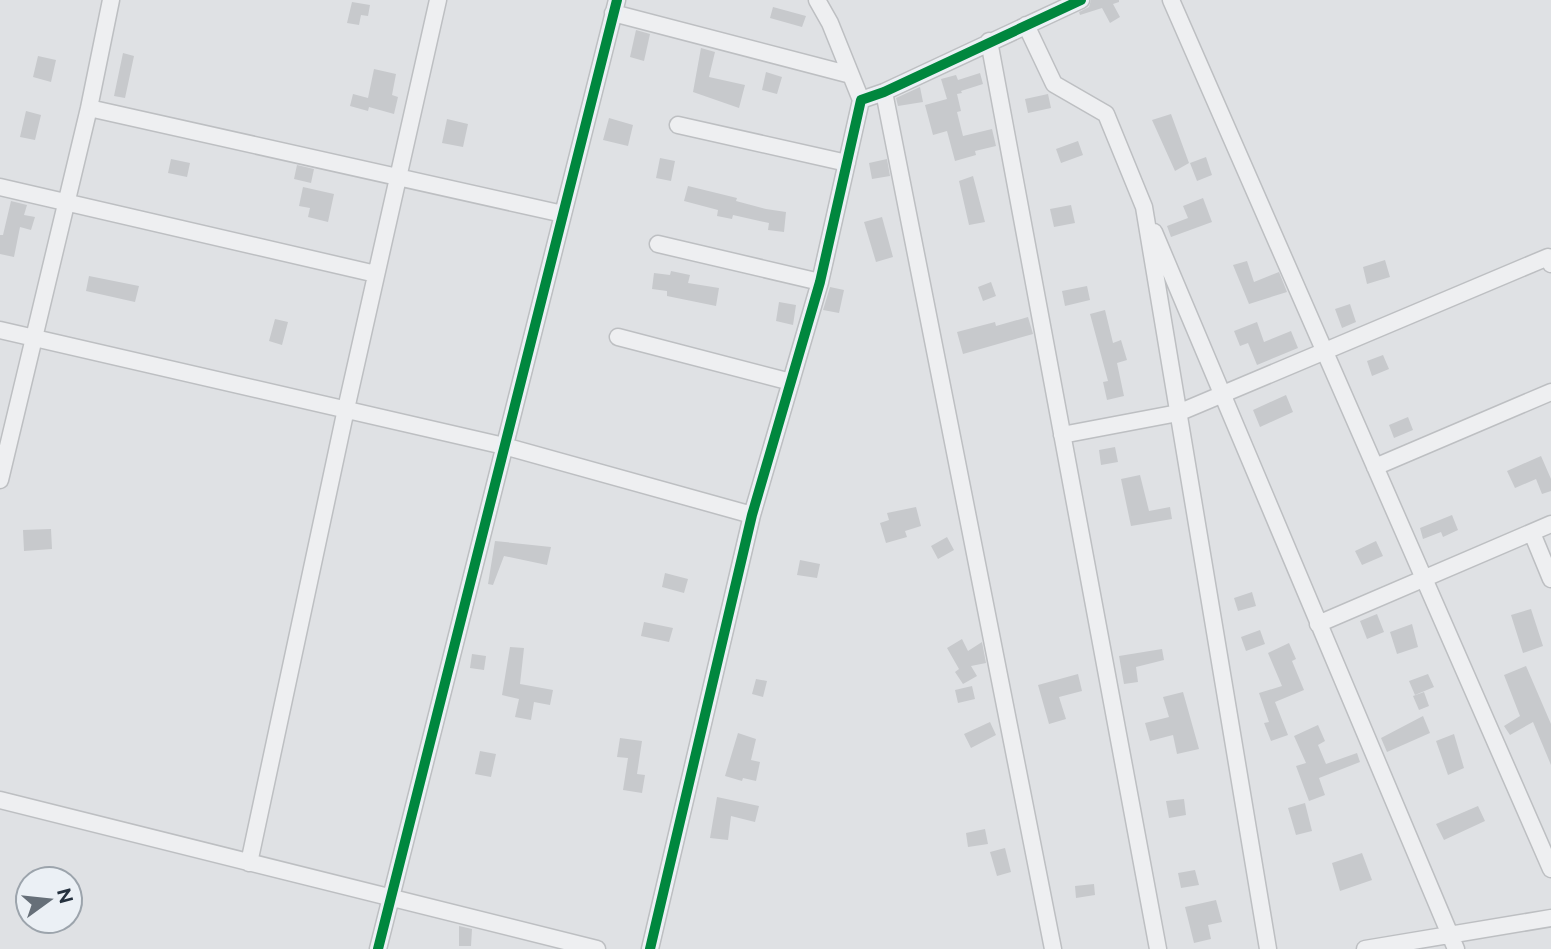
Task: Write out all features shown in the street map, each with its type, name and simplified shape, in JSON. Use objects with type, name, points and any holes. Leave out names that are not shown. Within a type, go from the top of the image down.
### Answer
[{"type":"street","points":[[1,475],[89,108],[111,0]]},
{"type":"street","points":[[249,863],[346,409],[439,0]]},
{"type":"street","points":[[650,949],[752,515],[820,282],[861,100],[830,23],[817,0]]},
{"type":"street","points":[[861,100],[884,92],[1081,0]]},
{"type":"street","points":[[1171,0],[1551,869]]},
{"type":"street","points":[[378,949],[615,6],[851,75]]},
{"type":"street","points":[[1026,25],[1054,84],[1105,114],[1453,942]]},
{"type":"street","points":[[989,41],[1158,949]]},
{"type":"street","points":[[884,92],[1053,949]]},
{"type":"street","points":[[89,108],[563,214]]},
{"type":"street","points":[[678,125],[847,163]]},
{"type":"street","points":[[0,187],[376,274]]},
{"type":"street","points":[[1144,207],[1268,949]]},
{"type":"street","points":[[658,244],[820,282]]},
{"type":"street","points":[[1062,435],[1178,413],[1548,257],[1551,264]]},
{"type":"street","points":[[0,330],[504,446],[752,515]]},
{"type":"street","points":[[618,337],[791,382]]},
{"type":"street","points":[[1375,467],[1551,391]]},
{"type":"street","points":[[1318,624],[1551,524]]},
{"type":"street","points":[[1532,533],[1551,579]]},
{"type":"street","points":[[0,800],[597,949]]},
{"type":"street","points":[[1365,949],[1453,942],[1551,918]]},
{"type":"building","points":[[1091,0],[1119,0],[1113,4],[1120,17],[1110,23],[1102,8],[1080,15],[1079,12],[1089,7]]},
{"type":"building","points":[[352,2],[370,5],[368,16],[361,15],[359,25],[347,23]]},
{"type":"building","points":[[773,7],[806,16],[802,27],[770,18]]},
{"type":"building","points":[[636,30],[650,34],[644,61],[630,57]]},
{"type":"building","points":[[701,48],[715,52],[709,77],[745,85],[739,108],[693,92]]},
{"type":"building","points":[[123,53],[134,56],[125,98],[114,96]]},
{"type":"building","points":[[38,56],[56,60],[51,82],[33,77]]},
{"type":"building","points":[[374,69],[396,74],[392,95],[398,97],[394,114],[369,107],[368,111],[350,106],[353,94],[368,98]]},
{"type":"building","points":[[766,72],[782,77],[777,94],[762,90]]},
{"type":"building","points":[[980,73],[983,84],[957,94],[961,111],[957,112],[963,136],[992,129],[996,146],[975,151],[976,155],[955,161],[947,131],[933,135],[925,105],[947,99],[941,79],[956,75],[958,80]]},
{"type":"building","points":[[920,87],[923,102],[898,106],[896,98]]},
{"type":"building","points":[[1048,94],[1051,108],[1028,113],[1025,99]]},
{"type":"building","points":[[26,111],[41,115],[35,140],[20,137]]},
{"type":"building","points":[[1171,114],[1189,163],[1175,171],[1152,120]]},
{"type":"building","points":[[609,118],[633,125],[628,146],[603,140]]},
{"type":"building","points":[[447,119],[468,124],[463,147],[442,143]]},
{"type":"building","points":[[1078,141],[1083,155],[1061,163],[1056,149]]},
{"type":"building","points":[[1206,157],[1212,175],[1197,181],[1190,163]]},
{"type":"building","points":[[660,158],[675,161],[671,181],[656,178]]},
{"type":"building","points":[[171,159],[190,163],[187,177],[168,173]]},
{"type":"building","points":[[887,159],[890,176],[872,179],[869,163]]},
{"type":"building","points":[[297,165],[314,169],[311,183],[294,179]]},
{"type":"building","points":[[973,176],[985,222],[969,225],[959,181]]},
{"type":"building","points":[[688,186],[737,198],[736,201],[766,209],[786,212],[784,232],[768,230],[769,223],[733,215],[732,219],[717,216],[718,210],[684,201]]},
{"type":"building","points":[[303,187],[334,194],[328,222],[308,217],[310,208],[299,206]]},
{"type":"building","points":[[1203,198],[1212,222],[1171,237],[1167,226],[1188,218],[1183,206]]},
{"type":"building","points":[[11,201],[27,205],[24,215],[35,217],[31,230],[20,227],[14,257],[0,254],[0,235],[3,235]]},
{"type":"building","points":[[1071,205],[1075,223],[1054,227],[1050,209]]},
{"type":"building","points":[[882,217],[893,257],[876,262],[864,222]]},
{"type":"building","points":[[1385,260],[1390,277],[1367,284],[1363,267]]},
{"type":"building","points":[[1247,261],[1254,282],[1279,272],[1287,292],[1249,304],[1233,265]]},
{"type":"building","points":[[671,271],[690,275],[688,283],[719,288],[716,306],[667,296],[667,291],[652,289],[654,273],[670,275]]},
{"type":"building","points":[[89,276],[139,286],[135,302],[86,291]]},
{"type":"building","points":[[991,282],[996,296],[983,301],[978,287]]},
{"type":"building","points":[[1087,286],[1090,300],[1065,306],[1062,291]]},
{"type":"building","points":[[830,287],[844,290],[839,313],[823,310]]},
{"type":"building","points":[[779,302],[796,305],[793,325],[776,321]]},
{"type":"building","points":[[1350,304],[1356,322],[1342,328],[1335,309]]},
{"type":"building","points":[[1105,310],[1113,343],[1121,340],[1127,360],[1117,363],[1124,396],[1107,400],[1103,382],[1108,381],[1090,314]]},
{"type":"building","points":[[1028,317],[1033,334],[963,354],[957,332],[995,322],[996,326]]},
{"type":"building","points":[[275,319],[288,322],[282,345],[269,341]]},
{"type":"building","points":[[1257,322],[1264,342],[1291,331],[1298,348],[1257,365],[1248,343],[1240,346],[1234,331]]},
{"type":"building","points":[[1383,355],[1389,369],[1372,376],[1367,361]]},
{"type":"building","points":[[1286,395],[1293,412],[1260,427],[1253,410]]},
{"type":"building","points":[[1408,417],[1413,430],[1394,438],[1389,425]]},
{"type":"building","points":[[1115,447],[1118,462],[1101,465],[1099,450]]},
{"type":"building","points":[[1541,456],[1551,479],[1551,491],[1542,494],[1536,479],[1515,488],[1507,471]]},
{"type":"building","points":[[1140,475],[1149,511],[1170,507],[1172,519],[1131,526],[1121,479]]},
{"type":"building","points":[[916,507],[921,526],[905,531],[907,537],[886,543],[880,523],[889,520],[887,513]]},
{"type":"building","points":[[1452,515],[1458,530],[1443,537],[1441,532],[1423,539],[1420,528]]},
{"type":"building","points":[[51,529],[52,549],[24,551],[23,530]]},
{"type":"building","points":[[947,537],[954,550],[938,559],[931,546]]},
{"type":"building","points":[[495,541],[551,547],[547,565],[504,556],[493,585],[488,584]]},
{"type":"building","points":[[1376,541],[1383,556],[1362,565],[1355,551]]},
{"type":"building","points":[[800,560],[820,564],[817,578],[797,575]]},
{"type":"building","points":[[665,573],[688,579],[684,593],[662,587]]},
{"type":"building","points":[[1252,592],[1256,606],[1238,611],[1234,598]]},
{"type":"building","points":[[1531,609],[1543,646],[1523,653],[1511,615]]},
{"type":"building","points":[[1377,614],[1384,632],[1367,639],[1360,621]]},
{"type":"building","points":[[644,622],[673,628],[669,642],[641,636]]},
{"type":"building","points":[[1412,624],[1418,647],[1397,654],[1390,632]]},
{"type":"building","points":[[1260,630],[1265,644],[1246,651],[1241,637]]},
{"type":"building","points":[[962,639],[968,651],[982,642],[986,663],[971,666],[977,676],[963,684],[955,672],[959,669],[947,648]]},
{"type":"building","points":[[1289,643],[1296,659],[1292,661],[1304,690],[1275,702],[1288,735],[1271,741],[1264,723],[1269,722],[1259,693],[1282,686],[1268,653]]},
{"type":"building","points":[[510,647],[524,648],[520,684],[553,690],[550,705],[534,702],[531,720],[515,717],[519,699],[502,695]]},
{"type":"building","points":[[1162,649],[1164,660],[1136,667],[1138,682],[1124,684],[1119,656]]},
{"type":"building","points":[[472,654],[486,656],[484,670],[470,668]]},
{"type":"building","points":[[1526,666],[1551,724],[1551,765],[1533,722],[1510,735],[1504,726],[1520,716],[1504,675]]},
{"type":"building","points":[[1078,674],[1082,691],[1059,697],[1066,719],[1049,724],[1038,685]]},
{"type":"building","points":[[1428,674],[1434,687],[1415,695],[1409,681]]},
{"type":"building","points":[[756,679],[767,681],[763,697],[752,694]]},
{"type":"building","points":[[972,686],[975,699],[958,703],[955,690]]},
{"type":"building","points":[[1183,692],[1199,749],[1177,754],[1173,735],[1150,741],[1145,723],[1169,717],[1163,697]]},
{"type":"building","points":[[1424,692],[1429,706],[1419,710],[1413,696]]},
{"type":"building","points":[[1423,716],[1430,733],[1387,752],[1381,738]]},
{"type":"building","points":[[990,722],[996,735],[971,748],[964,734]]},
{"type":"building","points":[[1318,725],[1325,741],[1318,745],[1326,764],[1357,753],[1360,762],[1319,778],[1325,795],[1309,801],[1296,766],[1306,763],[1294,736]]},
{"type":"building","points":[[738,733],[756,739],[751,760],[760,762],[756,781],[743,778],[742,781],[725,776]]},
{"type":"building","points":[[1454,734],[1464,768],[1448,775],[1436,741]]},
{"type":"building","points":[[620,738],[642,741],[637,774],[645,775],[642,793],[623,790],[628,758],[617,757]]},
{"type":"building","points":[[480,751],[496,754],[491,777],[475,774]]},
{"type":"building","points":[[717,797],[759,806],[755,822],[731,816],[728,840],[710,838]]},
{"type":"building","points":[[1184,799],[1186,815],[1169,818],[1166,801]]},
{"type":"building","points":[[1305,803],[1312,831],[1296,835],[1288,808]]},
{"type":"building","points":[[1478,806],[1485,821],[1444,840],[1436,824]]},
{"type":"building","points":[[985,829],[988,844],[968,847],[966,833]]},
{"type":"building","points":[[1005,848],[1011,872],[997,876],[990,852]]},
{"type":"building","points":[[1362,853],[1372,880],[1340,891],[1332,863]]},
{"type":"building","points":[[1195,870],[1199,885],[1181,888],[1178,873]]},
{"type":"building","points":[[1094,884],[1095,895],[1076,898],[1075,886]]},
{"type":"building","points":[[1216,900],[1222,922],[1208,925],[1211,939],[1194,943],[1185,907]]},
{"type":"building","points":[[459,926],[472,929],[471,946],[459,946]]},
{"type":"cycle path","points":[[378,949],[617,0]]},
{"type":"cycle path","points":[[650,949],[752,515],[820,282],[861,100],[884,92],[1081,0]]}]
